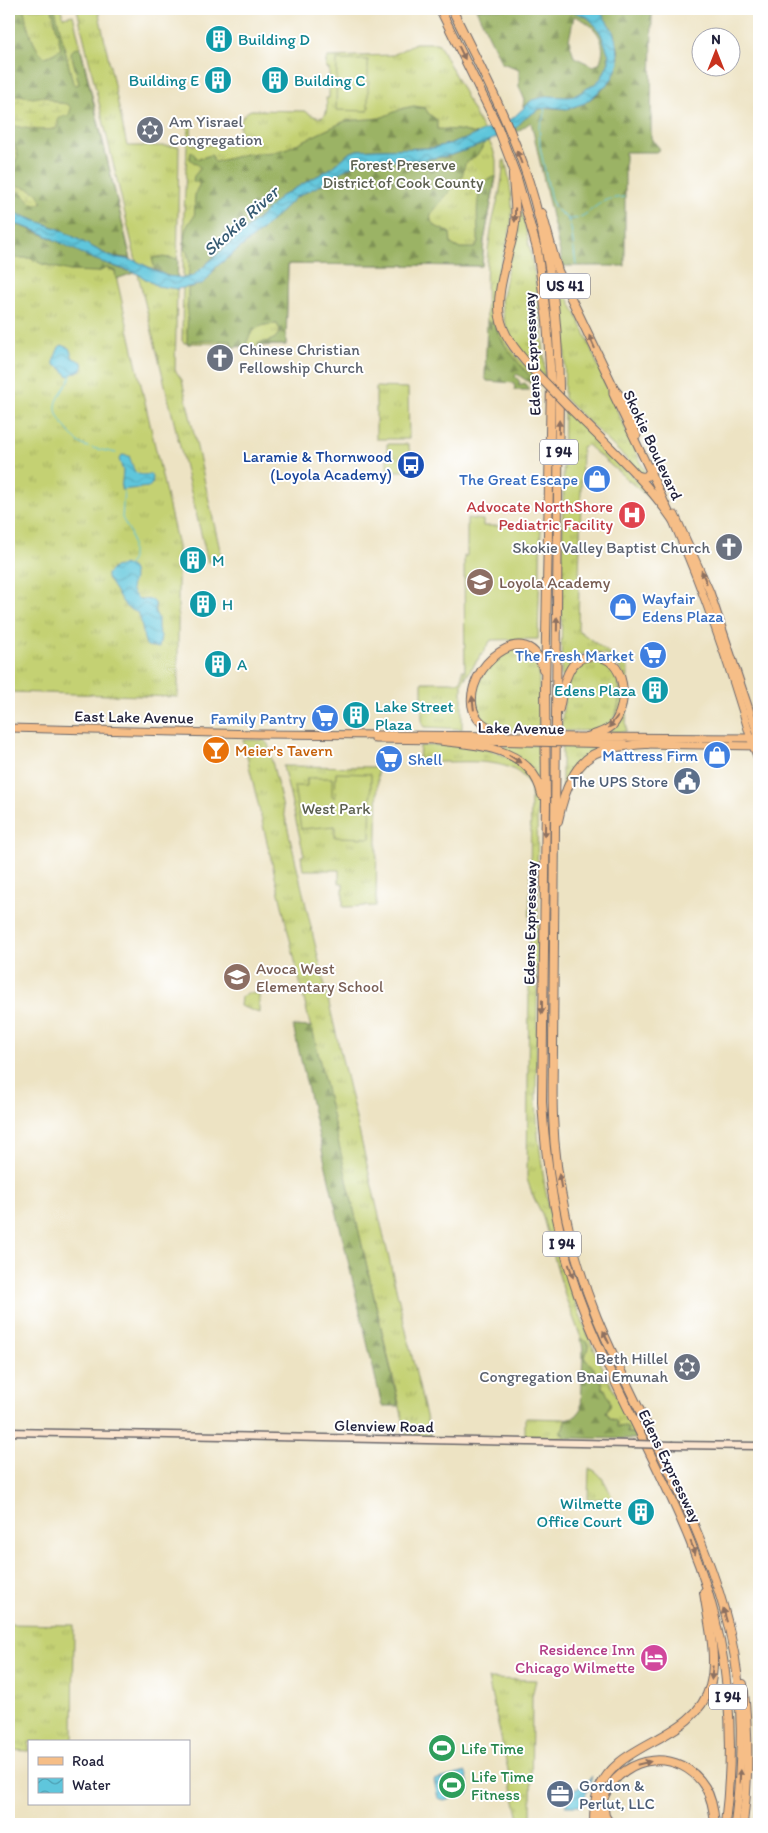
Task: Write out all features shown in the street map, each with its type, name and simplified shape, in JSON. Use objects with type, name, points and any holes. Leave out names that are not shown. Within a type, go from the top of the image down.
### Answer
[{"type":"highway","name":"Edens Expressway","points":[[440,9],[497,125],[513,166],[537,249],[547,321],[550,382],[545,676],[542,1102],[545,1151],[553,1204],[563,1249],[578,1295],[596,1341],[680,1518],[701,1572],[720,1638],[727,1688],[730,1732],[730,1772],[725,1824]]},
{"type":"highway","name":"Edens Expressway","points":[[452,9],[510,131],[529,182],[550,268],[558,340],[553,1117],[557,1162],[574,1247],[597,1318],[696,1532],[712,1573],[730,1634],[738,1693],[741,1764],[735,1824]]},
{"type":"highway","name":"US 41","points":[[513,166],[516,222],[500,285],[498,308],[503,330],[511,344],[533,370],[636,475],[659,500],[673,520]]},
{"type":"highway","name":"US 41","points":[[529,182],[536,190],[558,270],[613,386]]},
{"type":"highway","points":[[636,475],[643,477],[652,470]]},
{"type":"highway","points":[[505,736],[480,721],[473,706],[474,686],[485,665],[494,656],[520,644],[530,647],[538,656],[545,676]]},
{"type":"highway","points":[[555,726],[562,694],[573,665],[585,657],[602,657],[612,662],[618,671],[622,685],[622,699],[619,714],[612,726],[598,734],[587,737]]},
{"type":"highway","points":[[435,740],[480,746],[502,751],[517,758],[530,769],[540,787],[545,811]]},
{"type":"highway","points":[[555,838],[560,812],[567,791],[574,775],[586,760],[596,752],[647,744]]},
{"type":"highway","points":[[594,1824],[597,1794],[609,1772],[629,1756],[686,1722],[698,1710],[708,1693],[712,1677],[712,1656],[701,1572]]},
{"type":"highway","points":[[730,1634],[740,1665],[748,1720],[749,1760],[743,1824]]},
{"type":"highway","points":[[598,1824],[598,1811],[613,1780],[627,1769],[648,1761],[658,1760],[672,1762],[690,1771],[705,1786],[714,1809],[715,1824]]},
{"type":"highway","points":[[604,1798],[603,1808],[610,1824]]},
{"type":"main road","name":"Skokie Boulevard","points":[[613,386],[613,394],[698,562],[710,592],[759,738]]},
{"type":"main road","name":"Skokie Boulevard","points":[[652,470],[714,625],[750,738],[756,746],[759,761]]},
{"type":"main road","name":"East Lake Avenue","points":[[9,728],[258,734]]},
{"type":"main road","name":"Lake Avenue","points":[[258,734],[505,736],[526,739]]},
{"type":"main road","name":"Lake Avenue","points":[[282,734],[316,738],[526,739],[756,746]]},
{"type":"main road","name":"Lake Avenue","points":[[575,740],[587,737],[759,738]]},
{"type":"main road","name":"Glenview Road","points":[[9,1432],[759,1446]]},
{"type":"green space","points":[[9,9],[61,9],[63,17],[73,15],[131,259],[109,256],[101,252],[114,267],[178,546],[178,697],[9,692]]},
{"type":"green space","points":[[9,9],[24,9],[28,28],[34,42],[45,57],[61,49],[52,9],[55,9],[73,83],[76,85],[79,84],[71,52],[80,47],[131,260],[129,258],[109,256],[59,229],[9,211],[9,170],[18,156],[14,143],[9,141]]},
{"type":"green space","points":[[77,9],[98,9],[127,146],[179,146],[177,278],[136,261]]},
{"type":"green space","points":[[476,9],[567,9],[583,15],[596,26],[606,44],[609,57],[606,70],[598,82],[579,94],[567,98],[552,97],[543,99],[523,107],[524,98],[519,87],[519,69],[502,63]],"holes":[[[574,16],[594,28],[603,48],[599,64],[593,66],[574,57],[569,40]]]},
{"type":"green space","points":[[595,9],[652,9],[651,138],[660,149],[656,152],[625,152],[625,266],[563,266],[531,122],[517,132],[515,129],[524,118],[537,110],[570,108],[589,100],[598,94],[612,78],[617,69],[619,59],[617,42],[607,21]]},
{"type":"green space","name":"Forest Preserve District of Cook County","points":[[415,43],[439,44],[493,149],[496,160],[496,178],[484,241],[482,266],[288,264],[286,345],[232,347],[231,344],[184,343],[182,341],[184,213],[188,123],[191,122],[192,145],[240,145],[241,121],[246,113],[251,110],[305,111],[316,117],[323,116],[327,110],[326,98],[329,98],[329,69],[326,68],[328,57],[393,55]]},
{"type":"green space","points":[[337,60],[368,60],[368,111],[336,110]]},
{"type":"green space","points":[[20,95],[33,98],[44,96],[58,103],[67,104],[71,108],[69,115],[58,118],[56,129],[32,129],[9,124],[9,96]]},
{"type":"green space","points":[[414,106],[425,108],[437,120],[437,129],[459,130],[477,134],[433,148],[357,150],[349,153],[333,167],[280,197],[260,217],[218,252],[197,274],[188,278],[189,262],[187,252],[184,249],[185,236],[186,228],[194,217],[195,197],[199,186],[199,182],[193,182],[194,176],[201,168],[190,159],[191,151],[198,159],[211,155],[215,162],[246,154],[275,152],[288,148],[345,121],[380,118]]},
{"type":"green space","points":[[484,143],[479,153],[465,164],[462,176],[431,214],[433,224],[450,233],[451,244],[458,248],[475,248],[478,242],[477,214],[479,195],[482,186],[496,176],[484,241],[482,266],[288,264],[286,345],[258,345],[259,343],[270,341],[277,336],[280,330],[277,324],[257,328],[250,335],[246,346],[232,347],[231,341],[191,341],[191,344],[187,344],[188,288],[204,280],[216,267],[261,231],[295,198],[364,160],[422,160],[452,155]]},
{"type":"green space","points":[[505,160],[511,192],[512,217],[497,282],[496,312],[504,337],[521,361],[533,373],[530,376],[505,344],[494,322],[491,324],[490,329],[487,321],[486,279],[488,247],[502,180],[503,161]]},
{"type":"green space","points":[[9,184],[24,187],[37,193],[42,202],[40,204],[32,203],[21,192],[9,192]]},
{"type":"green space","points":[[519,212],[522,212],[531,253],[540,315],[545,378],[511,338],[504,320],[501,301]]},
{"type":"green space","points":[[9,222],[25,227],[102,262],[134,273],[116,279],[115,271],[107,268],[98,272],[70,271],[42,264],[30,258],[9,258]]},
{"type":"green space","points":[[152,258],[178,259],[177,278],[167,276],[155,270]]},
{"type":"green space","points":[[138,274],[157,284],[177,289],[175,370],[182,380],[222,559],[208,562]]},
{"type":"green space","points":[[558,281],[560,281],[584,331],[608,391],[646,473],[641,473],[564,398],[565,352]]},
{"type":"green space","points":[[487,321],[489,322],[490,329],[491,322],[494,322],[505,345],[514,358],[530,376],[533,373],[538,379],[538,386],[533,388],[530,383],[517,374],[515,376],[520,382],[518,385],[525,383],[529,390],[515,390],[514,383],[487,381],[485,377]]},
{"type":"green space","points":[[376,387],[408,388],[409,439],[376,439]]},
{"type":"green space","points":[[564,406],[659,503],[663,510],[587,445],[582,447],[578,630],[628,667],[626,732],[608,732],[615,726],[623,674],[616,662],[605,654],[582,654],[564,676],[561,677]]},
{"type":"green space","points":[[387,444],[408,444],[410,471],[387,471]]},
{"type":"green space","points":[[467,518],[483,520],[483,526],[541,526],[538,639],[491,640],[465,678],[464,556],[467,556]]},
{"type":"green space","points":[[465,628],[495,634],[462,683],[462,729],[425,727],[422,723],[422,682],[459,682],[462,680],[462,670],[465,670]]},
{"type":"green space","points":[[514,648],[529,651],[539,667],[539,731],[509,731],[497,728],[484,721],[479,713],[476,696],[485,670],[493,661]]},
{"type":"green space","points":[[596,658],[610,665],[618,678],[619,696],[616,714],[612,721],[603,728],[585,731],[561,731],[565,694],[571,675],[580,662]]},
{"type":"green space","points":[[243,740],[264,740],[268,744],[431,1437],[407,1437]]},
{"type":"green space","points":[[443,745],[486,750],[512,760],[531,779],[537,793],[536,1098],[538,1135],[545,1188],[556,1241],[576,1304],[592,1345],[634,1433],[627,1433],[617,1427],[615,1420],[610,1418],[606,1412],[609,1398],[585,1360],[587,1343],[581,1338],[565,1296],[542,1214],[527,1179],[531,788],[523,776],[511,768],[497,764],[419,761],[420,746]]},
{"type":"green space","points":[[540,745],[538,758],[540,781],[498,747]]},
{"type":"green space","points":[[562,745],[603,747],[596,749],[564,790],[562,789]]},
{"type":"green space","name":"West Park","points":[[283,766],[378,767],[376,906],[343,907],[343,883],[339,883],[339,870],[303,870],[301,856],[304,855]]},
{"type":"green space","points":[[336,773],[371,774],[370,838],[335,837],[335,826],[301,829],[294,786],[307,786],[307,778],[332,778],[332,796],[335,798]]},
{"type":"green space","points":[[247,993],[259,994],[259,1013],[240,1006],[241,997]]},
{"type":"green space","points":[[293,1026],[312,1027],[399,1406],[382,1406]]},
{"type":"green space","points":[[581,1338],[587,1342],[589,1349],[585,1360],[591,1364],[610,1400],[610,1406],[606,1412],[610,1418],[617,1422],[617,1427],[626,1426],[628,1429],[627,1433],[634,1433],[637,1439],[565,1438],[564,1434],[561,1433],[566,1419],[576,1416],[581,1410],[583,1350]]},
{"type":"green space","points":[[525,1419],[566,1419],[561,1430],[565,1438],[528,1437],[525,1434]]},
{"type":"green space","points":[[589,1468],[598,1473],[613,1499],[588,1499]]},
{"type":"green space","points":[[9,1624],[74,1625],[73,1740],[28,1740],[28,1751],[9,1750]]},
{"type":"green space","points":[[488,1679],[536,1680],[532,1696],[531,1824],[520,1824]]},
{"type":"water","points":[[567,9],[595,9],[602,14],[613,31],[617,45],[619,63],[613,77],[607,85],[585,103],[567,109],[549,107],[539,109],[523,120],[515,129],[478,146],[452,155],[422,160],[363,160],[295,198],[261,231],[216,267],[206,281],[200,285],[177,289],[157,286],[138,274],[93,259],[37,231],[9,222],[9,211],[59,229],[109,256],[136,261],[167,276],[185,278],[193,276],[280,197],[333,167],[349,153],[357,150],[433,148],[463,140],[513,118],[532,100],[548,96],[568,97],[576,95],[596,83],[602,77],[609,62],[609,55],[601,34],[587,17]]},
{"type":"water","points":[[62,345],[69,348],[73,358],[82,362],[83,369],[68,376],[61,368],[54,365],[54,359],[59,347]]},
{"type":"water","points":[[122,455],[129,456],[137,473],[151,474],[153,482],[149,487],[121,490],[123,471],[119,459]]},
{"type":"water","points":[[130,566],[133,572],[134,577],[131,587],[134,594],[139,599],[152,600],[155,603],[158,629],[161,636],[159,648],[147,646],[138,613],[126,607],[107,578],[107,574],[114,567]]},
{"type":"water","name":"Life Time Fitness","points":[[466,1772],[470,1790],[468,1794],[444,1800],[438,1798],[434,1780]]},
{"type":"water","points":[[592,1776],[582,1806],[565,1806],[573,1791],[585,1784]]},
{"type":"waterway","points":[[544,106],[545,114],[539,127],[540,147],[551,200],[556,209],[568,219],[571,228],[576,265]]},
{"type":"waterway","points":[[568,219],[583,216],[606,200],[624,197]]},
{"type":"waterway","points":[[71,375],[57,400],[56,411],[58,417],[73,437],[88,447]]},
{"type":"waterway","points":[[92,448],[116,453]]},
{"type":"waterway","points":[[124,491],[122,518],[130,532],[132,544],[132,558],[129,565]]},
{"type":"place","name":"Building D","points":[[219,39]]},
{"type":"place","name":"Building E","points":[[218,80]]},
{"type":"place","name":"Building C","points":[[275,80]]},
{"type":"place","name":"Am Yisrael Congregation","points":[[150,130]]},
{"type":"place","name":"Chinese Christian Fellowship Church","points":[[220,358]]},
{"type":"place","name":"Laramie & Thornwood (Loyola Academy)","points":[[411,465]]},
{"type":"place","name":"The Great Escape","points":[[597,479]]},
{"type":"place","name":"Advocate NorthShore Pediatric Facility","points":[[632,515]]},
{"type":"place","name":"Skokie Valley Baptist Church","points":[[729,547]]},
{"type":"place","name":"M","points":[[193,560]]},
{"type":"place","name":"Loyola Academy","points":[[480,582]]},
{"type":"place","name":"H","points":[[203,604]]},
{"type":"place","name":"Wayfair Edens Plaza","points":[[623,607]]},
{"type":"place","name":"The Fresh Market","points":[[653,655]]},
{"type":"place","name":"A","points":[[218,664]]},
{"type":"place","name":"Edens Plaza","points":[[655,690]]},
{"type":"place","name":"Lake Street Plaza","points":[[356,715]]},
{"type":"place","name":"Family Pantry","points":[[325,718]]},
{"type":"place","name":"Meier's Tavern","points":[[216,750]]},
{"type":"place","name":"Mattress Firm","points":[[717,755]]},
{"type":"place","name":"Shell","points":[[389,759]]},
{"type":"place","name":"The UPS Store","points":[[687,781]]},
{"type":"place","name":"Avoca West Elementary School","points":[[237,977]]},
{"type":"place","name":"Beth Hillel Congregation Bnai Emunah","points":[[687,1367]]},
{"type":"place","name":"Wilmette Office Court","points":[[641,1512]]},
{"type":"place","name":"Residence Inn Chicago Wilmette","points":[[654,1658]]},
{"type":"place","name":"Life Time","points":[[442,1748]]},
{"type":"place","name":"Life Time Fitness","points":[[452,1785]]},
{"type":"place","name":"Gordon & Perlut, LLC","points":[[560,1794]]},
{"type":"water label","name":"Skokie River","points":[[241,221]]}]
